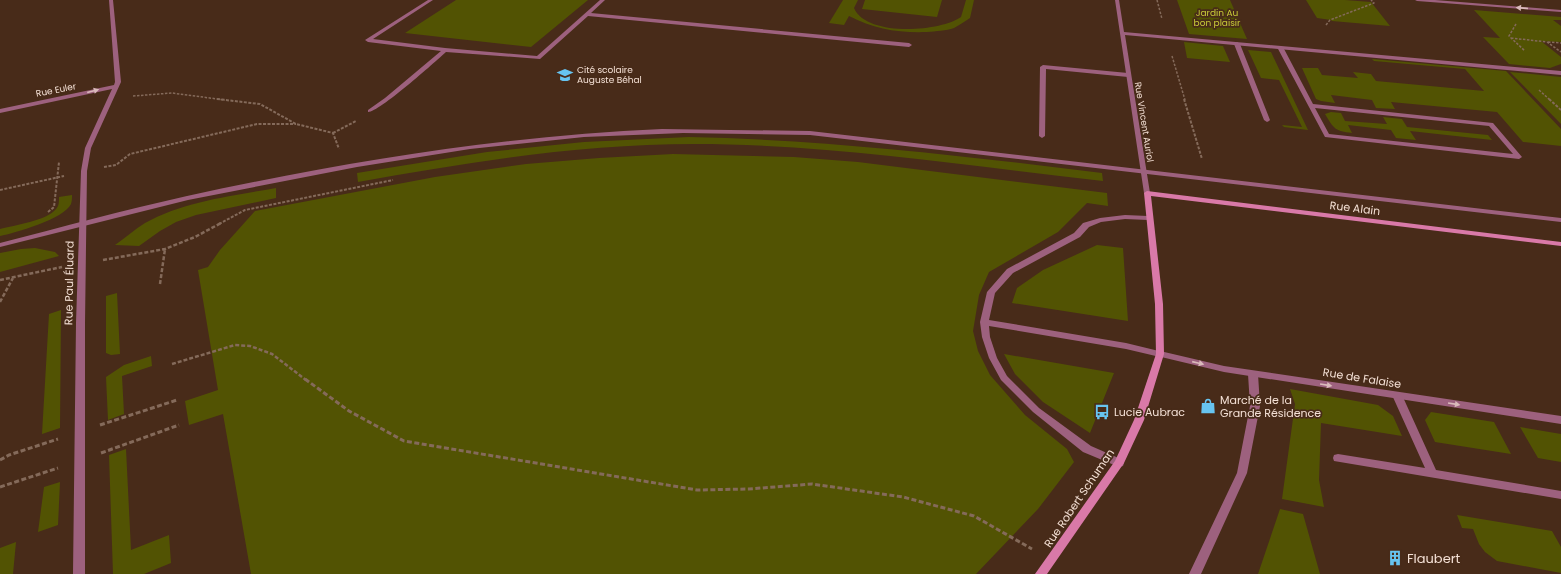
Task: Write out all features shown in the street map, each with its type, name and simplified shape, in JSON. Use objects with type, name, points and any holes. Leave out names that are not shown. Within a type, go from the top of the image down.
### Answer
[{"type":"street","name":"Rue Paul Éluard","points":[[79,574],[79,366],[84,171],[88,148],[118,82],[111,0]]},
{"type":"street","points":[[431,0],[368,40],[445,50],[538,58],[603,0]]},
{"type":"street","name":"Rue Vincent Auriol","points":[[1117,0],[1147,193],[1148,218],[1153,246]]},
{"type":"street","points":[[1417,0],[1561,11]]},
{"type":"street","points":[[587,14],[909,45]]},
{"type":"street","points":[[1122,33],[1561,73]]},
{"type":"street","points":[[1237,44],[1268,120]]},
{"type":"street","points":[[1280,47],[1311,106],[1327,136],[1519,157],[1491,124],[1311,106]]},
{"type":"street","points":[[370,111],[387,99],[445,50]]},
{"type":"street","points":[[1042,136],[1043,67],[1128,75]]},
{"type":"street","name":"Rue Euler","points":[[0,111],[116,86]]},
{"type":"street","points":[[0,245],[186,199],[344,168],[492,144],[641,132],[708,131],[810,133],[1561,220]]},
{"type":"street","name":"Rue Alain","points":[[1147,193],[1561,244]]},
{"type":"street","points":[[1119,463],[1087,449],[1036,410],[1004,378],[993,358],[986,337],[984,322],[991,292],[1010,271],[1077,236],[1086,225],[1100,220],[1125,217],[1148,218]]},
{"type":"street","name":"Rue Robert Schuman","points":[[1041,574],[1119,463],[1139,420],[1160,354],[1159,304],[1153,246]]},
{"type":"street","name":"Rue de Falaise","points":[[984,322],[1126,346],[1224,369],[1253,374],[1561,420]]},
{"type":"street","points":[[1195,574],[1242,473],[1255,406],[1253,374]]},
{"type":"street","points":[[1397,395],[1432,473]]},
{"type":"street","points":[[1338,458],[1561,495]]},
{"type":"path","points":[[1157,0],[1166,37],[1208,180]]},
{"type":"path","points":[[1326,25],[1330,20],[1374,3],[1371,0]]},
{"type":"path","points":[[1504,7],[1515,17],[1516,23],[1509,36],[1549,72]]},
{"type":"path","points":[[1511,38],[1561,43]]},
{"type":"path","points":[[1547,42],[1561,52]]},
{"type":"path","points":[[111,99],[139,94],[172,93],[210,97],[260,104],[296,124]]},
{"type":"path","points":[[0,190],[116,165],[130,154],[258,124],[296,124],[333,133],[370,111]]},
{"type":"path","points":[[333,133],[341,154]]},
{"type":"path","points":[[46,214],[54,207],[59,162]]},
{"type":"path","points":[[0,280],[82,263],[165,249],[196,237],[245,210],[397,179]]},
{"type":"path","points":[[160,284],[165,249]]},
{"type":"path","points":[[0,302],[14,276]]},
{"type":"path","points":[[172,364],[235,345],[250,346],[272,354],[349,411],[404,441],[698,490],[749,489],[812,484],[904,497],[974,516],[1052,560]]},
{"type":"path","points":[[0,460],[9,455],[176,400]]},
{"type":"path","points":[[0,487],[179,425]]},
{"type":"green space","points":[[456,0],[588,0],[531,47],[405,33]]},
{"type":"green space","points":[[843,0],[858,0],[854,8],[861,17],[873,24],[888,28],[904,29],[937,26],[951,22],[961,17],[966,0],[974,0],[970,18],[956,27],[944,30],[916,32],[896,31],[877,27],[849,16],[844,25],[829,23]]},
{"type":"green space","points":[[865,0],[942,0],[937,17],[862,9]]},
{"type":"green space","name":"Jardin Au bon plaisir","points":[[1177,0],[1230,0],[1247,39],[1189,34]]},
{"type":"green space","points":[[1306,0],[1371,2],[1390,26],[1332,21],[1317,18]]},
{"type":"green space","points":[[1474,10],[1561,17],[1561,20],[1553,20],[1561,26],[1561,42],[1541,41],[1561,57],[1561,64],[1550,68],[1509,64],[1483,37],[1500,38]]},
{"type":"green space","points":[[1184,42],[1223,46],[1230,62],[1187,58]]},
{"type":"green space","points":[[1248,50],[1271,52],[1308,130],[1284,127],[1282,125],[1302,127],[1279,80],[1261,78]]},
{"type":"green space","points":[[1372,59],[1506,71],[1561,129],[1561,146],[1523,142],[1497,112],[1391,102],[1395,109],[1376,108],[1372,100],[1331,95],[1335,103],[1321,101],[1316,99],[1302,68],[1318,68],[1322,75],[1358,78],[1353,72],[1371,74],[1376,81],[1484,91],[1465,69],[1374,61]]},
{"type":"green space","points":[[1510,72],[1561,77],[1561,124]]},
{"type":"green space","points":[[1331,112],[1341,113],[1345,121],[1387,124],[1383,117],[1402,119],[1407,127],[1488,135],[1492,140],[1410,131],[1416,140],[1396,138],[1391,130],[1348,125],[1352,133],[1346,132],[1338,130],[1331,123],[1325,114]]},
{"type":"green space","points":[[689,137],[845,145],[948,155],[1102,173],[1103,181],[848,152],[745,145],[694,144],[609,147],[567,151],[483,161],[358,182],[357,173],[487,152],[584,142]]},
{"type":"green space","points":[[673,154],[794,157],[858,162],[1107,193],[1108,206],[1087,203],[1058,232],[989,272],[979,295],[973,331],[978,351],[990,375],[1025,415],[1067,449],[1074,462],[1038,509],[976,574],[251,574],[223,414],[189,425],[185,401],[218,390],[198,270],[208,267],[220,250],[255,211],[435,177],[526,164]]},
{"type":"green space","points":[[276,188],[276,198],[196,215],[176,222],[139,246],[115,245],[145,223],[176,209],[209,200]]},
{"type":"green space","points":[[72,195],[71,204],[67,210],[59,215],[16,232],[0,236],[0,229],[45,217],[57,208],[59,204],[59,197]]},
{"type":"green space","points":[[1097,245],[1123,248],[1128,321],[1012,303],[1017,288],[1043,270]]},
{"type":"green space","points":[[35,248],[55,252],[59,256],[0,272],[0,253]]},
{"type":"green space","points":[[117,293],[120,354],[111,355],[106,353],[106,296]]},
{"type":"green space","points":[[61,310],[60,428],[42,434],[49,314]]},
{"type":"green space","points":[[1004,354],[1114,373],[1090,433],[1043,402],[1015,374]]},
{"type":"green space","points":[[151,356],[152,366],[122,376],[124,414],[108,420],[106,377],[124,365]]},
{"type":"green space","points":[[1290,389],[1378,405],[1393,416],[1402,436],[1321,423],[1319,480],[1324,507],[1282,499],[1295,404]]},
{"type":"green space","points":[[1431,412],[1494,422],[1511,454],[1435,442],[1425,420]]},
{"type":"green space","points":[[1520,427],[1561,434],[1561,462],[1538,458]]},
{"type":"green space","points":[[126,449],[131,550],[169,535],[171,563],[144,574],[113,574],[109,455]]},
{"type":"green space","points":[[60,482],[58,525],[38,532],[44,487]]},
{"type":"green space","points":[[1280,509],[1303,514],[1320,574],[1258,574]]},
{"type":"green space","points":[[1457,515],[1552,531],[1561,547],[1561,573],[1497,561],[1485,552],[1479,544],[1473,529],[1462,528]]},
{"type":"green space","points":[[16,542],[13,574],[0,574],[0,548]]},
{"type":"place","name":"Cité scolaire Auguste Béhal","points":[[565,75]]},
{"type":"place","name":"Marché de la Grande Résidence","points":[[1208,406]]},
{"type":"place","name":"Lucie Aubrac","points":[[1102,412]]},
{"type":"place","name":"Flaubert","points":[[1395,558]]}]
